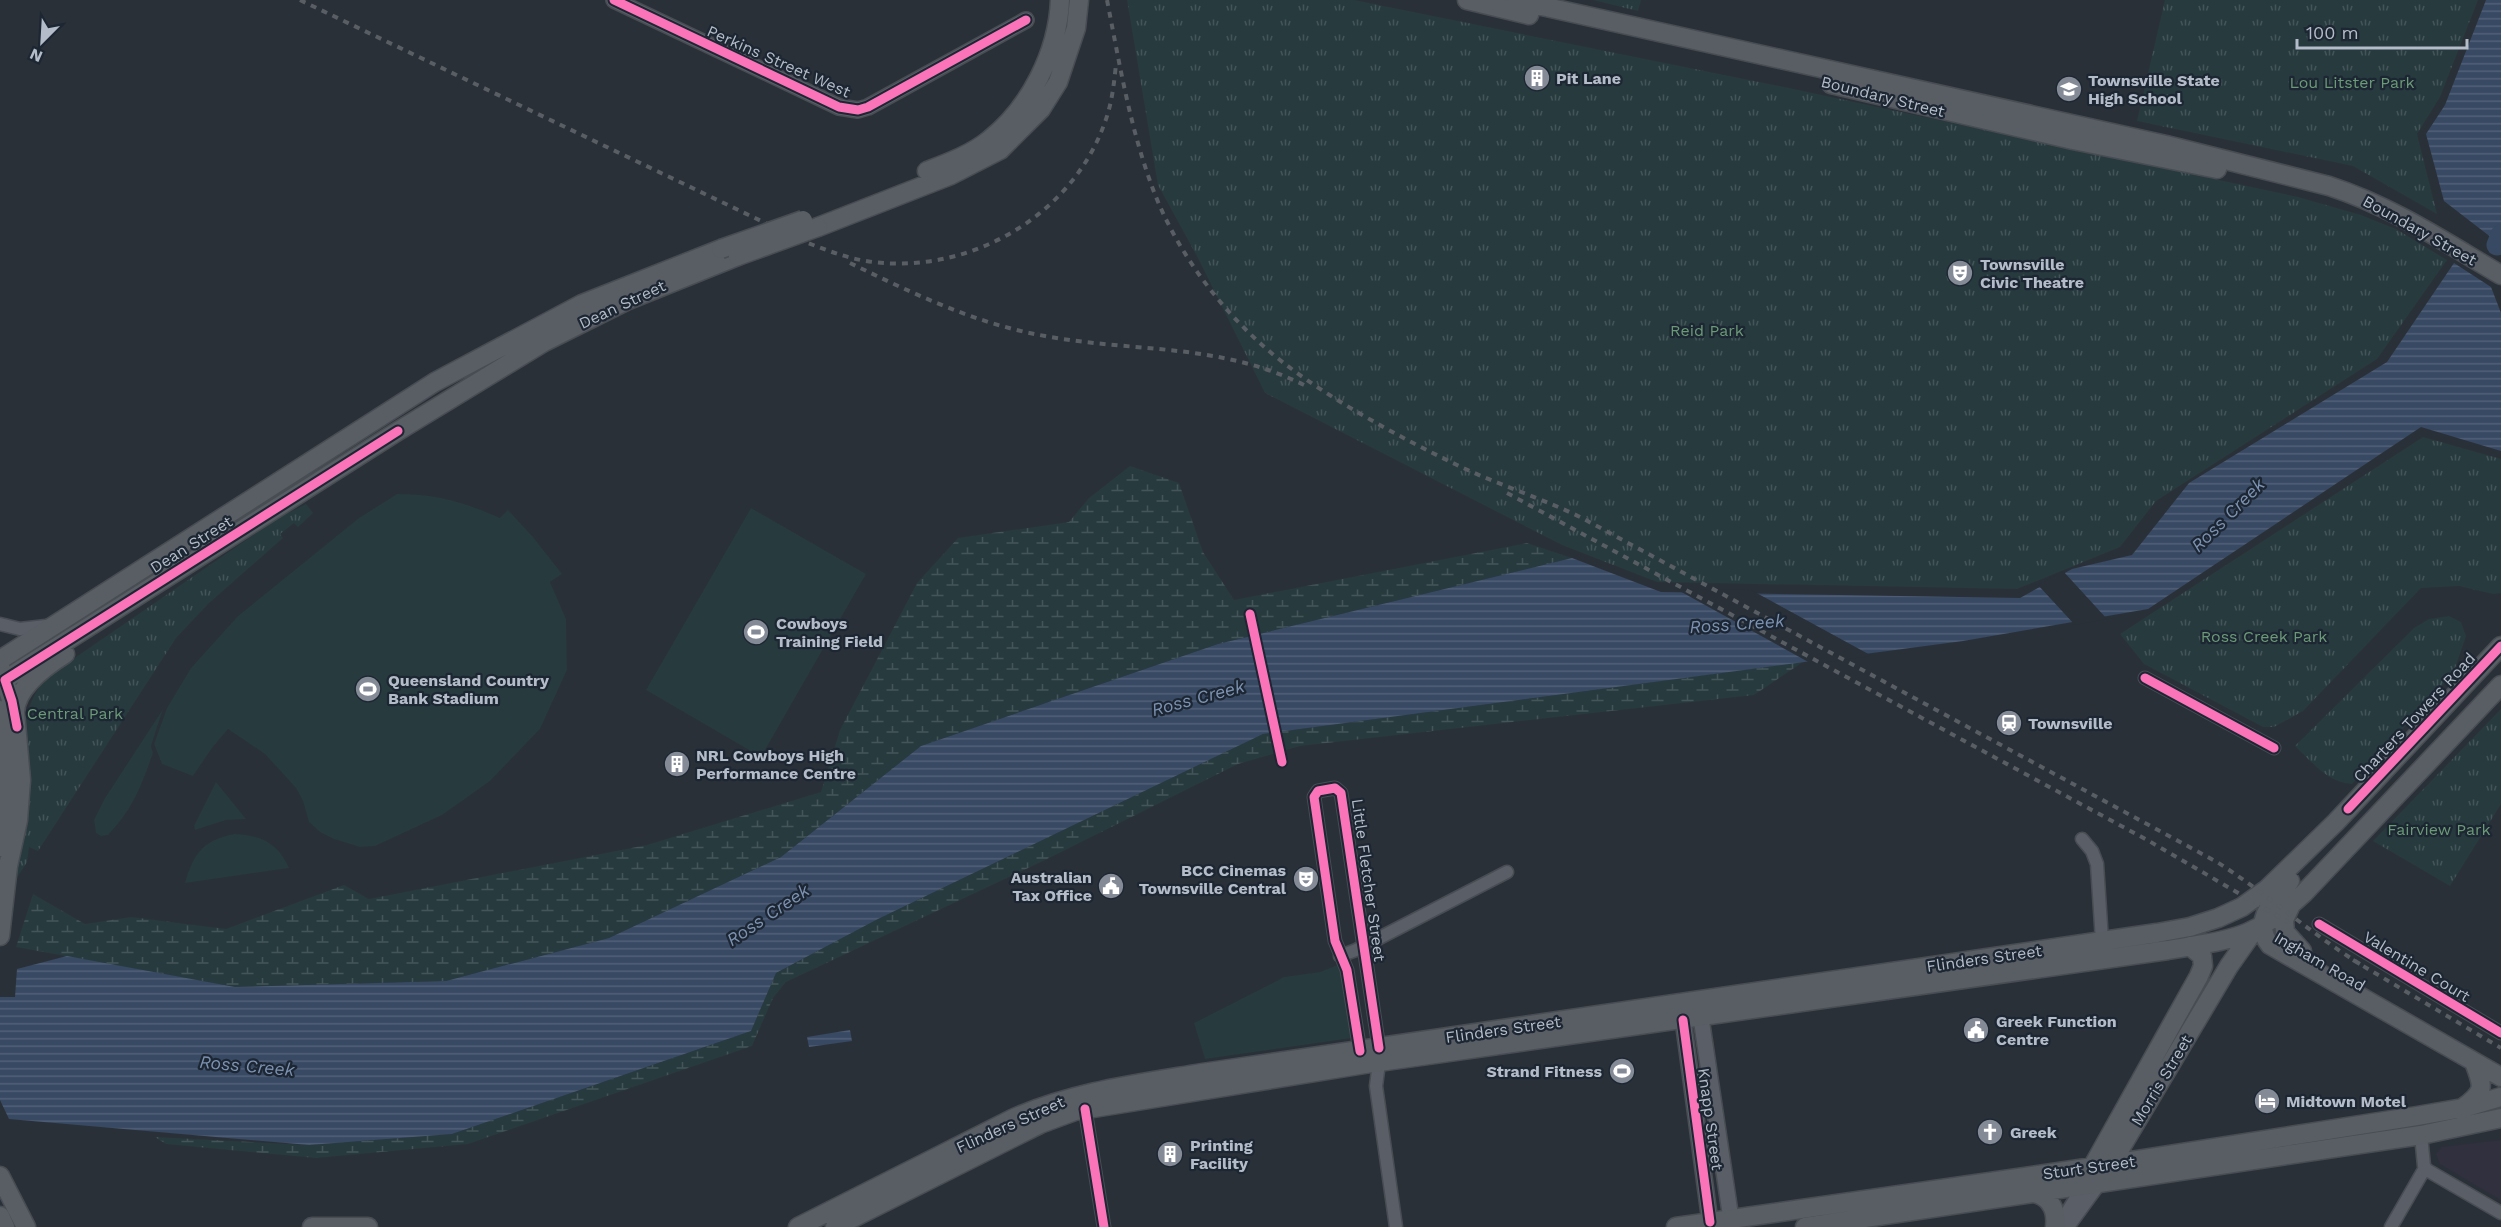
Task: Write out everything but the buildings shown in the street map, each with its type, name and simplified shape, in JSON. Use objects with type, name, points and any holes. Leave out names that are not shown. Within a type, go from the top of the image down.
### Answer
[{"type":"main road","name":"Dean Street","points":[[810,224],[945,164],[989,140],[1014,114],[1037,83],[1053,40],[1060,0]]},
{"type":"main road","name":"Dean Street","points":[[0,660],[400,407],[428,387],[530,330],[582,304],[951,176],[1000,150],[1041,109],[1058,82],[1076,28],[1079,0]]},
{"type":"main road","name":"Boundary Street","points":[[1467,0],[2114,149],[2257,176],[2302,179]]},
{"type":"main road","name":"Boundary Street","points":[[1515,0],[2166,145],[2302,179],[2372,201],[2414,223],[2501,275]]},
{"type":"main road","name":"Dean Street","points":[[2,676],[121,606],[427,412],[574,326],[729,253]]},
{"type":"main road","points":[[427,412],[421,398],[428,387]]},
{"type":"main road","points":[[389,437],[398,425],[400,407],[427,412]]},
{"type":"main road","points":[[8,866],[5,831],[4,731],[7,711],[54,661],[83,642],[121,606]]},
{"type":"main road","name":"Charters Towers Road","points":[[2233,912],[2268,889],[2336,822],[2501,646]]},
{"type":"main road","points":[[0,936],[8,866],[16,834],[20,797],[19,748],[7,711],[2,676]]},
{"type":"main road","points":[[2258,929],[2290,906],[2501,685]]},
{"type":"main road","points":[[0,756],[5,781]]},
{"type":"main road","points":[[2258,929],[2273,902],[2336,822]]},
{"type":"main road","points":[[2290,906],[2284,923],[2284,932],[2302,951]]},
{"type":"main road","name":"Flinders Street","points":[[798,1227],[1012,1119],[1061,1099],[1100,1090],[1371,1056],[1681,1012],[2157,933],[2190,927],[2233,912]]},
{"type":"main road","points":[[2157,933],[2207,929],[2244,922],[2258,929]]},
{"type":"main road","name":"Flinders Street","points":[[1700,1009],[2190,946],[2226,940],[2258,929]]},
{"type":"main road","name":"Ingham Road","points":[[2258,929],[2270,945],[2501,1077]]},
{"type":"main road","name":"Ingham Road","points":[[2258,929],[2302,951],[2501,1065]]},
{"type":"main road","name":"Morris Street","points":[[2092,1179],[2111,1164],[2229,966],[2258,929]]},
{"type":"main road","name":"Morris Street","points":[[2092,1179],[2199,976],[2203,966],[2202,956],[2190,946]]},
{"type":"main road","name":"Flinders Street","points":[[835,1227],[1040,1124],[1085,1109],[1371,1056]]},
{"type":"main road","points":[[2463,1108],[2478,1096],[2482,1088],[2474,1062]]},
{"type":"main road","name":"Sturt Street","points":[[2111,1164],[2417,1116],[2463,1108],[2501,1097]]},
{"type":"main road","points":[[1012,1119],[1032,1116],[1071,1102],[1085,1109]]},
{"type":"main road","points":[[2417,1116],[2421,1135]]},
{"type":"main road","name":"Sturt Street","points":[[1676,1227],[1732,1223],[2092,1179],[2421,1135],[2501,1118]]},
{"type":"main road","points":[[2137,1121],[2135,1143],[2154,1157]]},
{"type":"main road","points":[[2464,1127],[2501,1126]]},
{"type":"main road","points":[[0,1176],[26,1227]]},
{"type":"main road","name":"Sturt Street","points":[[1805,1227],[2034,1193],[2092,1179]]},
{"type":"main road","points":[[2034,1193],[2046,1197],[2052,1205],[2057,1227]]},
{"type":"main road","points":[[0,1216],[5,1227]]},
{"type":"main road","points":[[312,1227],[368,1227]]},
{"type":"street","name":"Perkins Street West","points":[[614,0],[848,110],[868,107],[1026,20]]},
{"type":"street","points":[[0,624],[15,629],[33,629],[68,616]]},
{"type":"street","points":[[2145,678],[2274,748]]},
{"type":"street","name":"Little Fletcher Street","points":[[1337,788],[1341,793],[1364,946],[1371,1056],[1347,970],[1335,941],[1314,797],[1318,791],[1337,788]]},
{"type":"street","points":[[2082,839],[2092,851],[2097,864],[2102,941]]},
{"type":"street","points":[[1341,956],[1508,872]]},
{"type":"street","name":"Valentine Court","points":[[2319,924],[2501,1033]]},
{"type":"street","name":"Knapp Street","points":[[1700,1009],[1732,1223]]},
{"type":"street","name":"Knapp Street","points":[[1681,1012],[1710,1225]]},
{"type":"street","points":[[1371,1056],[1395,1226]]},
{"type":"street","points":[[1085,1109],[1104,1227]]},
{"type":"street","points":[[2391,1227],[2425,1168],[2421,1135]]},
{"type":"street","points":[[2425,1168],[2501,1213]]},
{"type":"street","name":"Morris Street","points":[[2057,1227],[2092,1179]]},
{"type":"street","name":"Morris Street","points":[[2068,1227],[2092,1179]]},
{"type":"street","points":[[1704,1185],[1726,1183]]},
{"type":"shaded area","points":[[2501,1140],[2501,1200],[2440,1164],[2436,1154],[2442,1147]]},
{"type":"green space","name":"Reid Park","points":[[1127,0],[1354,0],[1789,88],[2298,197],[2361,215],[2396,229],[2447,260],[2377,359],[2156,501],[2120,547],[2017,589],[1657,582],[1562,545],[1265,393],[1198,258],[1158,185]]},
{"type":"green space","points":[[1593,0],[1641,0],[1638,11]]},
{"type":"green space","name":"Lou Litster Park","points":[[2165,0],[2478,0],[2440,97],[2417,134],[2437,214],[2353,166],[2137,121]]},
{"type":"green space","name":"Ross Creek Park","points":[[2423,437],[2501,459],[2501,593],[2493,594],[2459,586],[2421,588],[2303,711],[2274,727],[2263,727],[2144,664],[2120,634]]},
{"type":"green space","points":[[1130,466],[1179,483],[1203,552],[1234,600],[1527,543],[1572,558],[1218,644],[921,746],[781,857],[609,938],[446,981],[235,987],[16,947],[33,894],[85,924],[131,917],[226,929],[344,885],[369,899],[647,845],[821,792],[840,730],[917,583],[958,538],[1069,522],[1089,498]]},
{"type":"green space","name":"Queensland Country Bank Stadium","points":[[397,494],[450,500],[500,518],[508,510],[562,574],[550,582],[566,619],[567,670],[540,729],[490,781],[442,815],[375,846],[360,847],[320,832],[309,822],[303,801],[296,788],[265,754],[228,729],[193,776],[162,764],[154,744],[167,708],[191,668],[238,616],[359,518]]},
{"type":"green space","name":"Central Park","points":[[306,504],[313,513],[298,527],[294,523],[280,534],[283,538],[209,603],[176,638],[38,851],[29,847],[27,862],[0,904],[0,757],[25,732],[29,709],[42,683],[47,677],[278,518]]},
{"type":"green space","name":"Cowboys Training Field","points":[[751,508],[866,574],[761,757],[646,690]]},
{"type":"green space","points":[[2449,616],[2461,622],[2466,636],[2453,674],[2352,784],[2343,783],[2328,776],[2295,746],[2414,628],[2429,619]]},
{"type":"green space","points":[[1803,662],[1754,695],[1300,746],[1238,764],[1043,861],[786,982],[773,998],[752,1046],[468,1144],[316,1158],[166,1144],[155,1137],[309,1145],[452,1134],[751,1031],[776,973],[878,919],[1263,734]]},
{"type":"green space","points":[[163,709],[151,746],[153,753],[135,797],[117,825],[108,835],[101,836],[96,833],[94,820],[105,798]]},
{"type":"green space","name":"Fairview Park","points":[[2501,709],[2501,804],[2450,886],[2373,841]]},
{"type":"green space","points":[[216,782],[246,819],[226,820],[195,830],[194,826]]},
{"type":"green space","points":[[234,834],[252,836],[268,842],[280,852],[289,868],[185,883],[196,856],[207,844]]},
{"type":"green space","points":[[1340,964],[1352,1038],[1205,1059],[1194,1023],[1284,977],[1320,972]]},
{"type":"water","points":[[2486,0],[2501,0],[2501,243],[2444,201],[2426,134],[2445,105]]},
{"type":"water","points":[[2454,263],[2491,287],[2501,313],[2501,451],[2421,427],[2148,609],[1963,641],[1263,734],[878,919],[776,973],[751,1031],[452,1134],[309,1145],[9,1119],[0,1100],[0,997],[15,997],[17,969],[67,956],[235,987],[446,981],[609,938],[781,857],[921,746],[1218,644],[1572,558],[1661,592],[2020,598],[2072,569],[2132,555],[2189,483],[2387,362]]},
{"type":"water","points":[[850,1030],[852,1041],[809,1047],[807,1037]]},
{"type":"pier","points":[[2063,571],[2107,619],[2075,625],[2038,585]]},
{"type":"pier","points":[[1676,589],[1751,590],[1872,656],[1812,664]]},
{"type":"waterway","name":"Ross Creek","points":[[2497,245],[2501,235]]},
{"type":"railway","points":[[300,0],[803,241],[829,251],[873,262],[909,263],[946,258],[980,248],[1013,232],[1043,211],[1068,185],[1090,155],[1105,122],[1116,64]]},
{"type":"railway","points":[[1107,0],[1136,136],[1150,181],[1169,226],[1195,269],[1226,309],[1261,344],[1305,379],[1355,411],[1433,453],[1582,518],[2217,862],[2360,964]]},
{"type":"railway","points":[[850,263],[969,316],[1019,331],[1079,341],[1209,355],[1274,372],[1306,386]]},
{"type":"railway","points":[[1507,493],[2149,841],[2288,922]]},
{"type":"railway","points":[[2353,960],[2501,1048]]},
{"type":"cycle path","points":[[614,0],[839,107],[858,110],[868,107],[1026,20]]},
{"type":"cycle path","points":[[17,727],[5,680],[398,431]]},
{"type":"cycle path","points":[[1250,614],[1282,762]]},
{"type":"cycle path","points":[[2348,809],[2501,646]]},
{"type":"cycle path","points":[[2145,678],[2274,748]]},
{"type":"cycle path","points":[[1360,1051],[1347,970],[1335,941],[1314,797],[1318,791],[1335,788],[1341,793],[1379,1048]]},
{"type":"cycle path","points":[[2319,924],[2501,1033]]},
{"type":"cycle path","points":[[1683,1020],[1710,1222]]},
{"type":"cycle path","points":[[1085,1109],[1104,1227]]},
{"type":"place","name":"Pit Lane","points":[[1537,78]]},
{"type":"place","name":"Townsville State High School","points":[[2069,89]]},
{"type":"place","name":"Townsville Civic Theatre","points":[[1960,273]]},
{"type":"place","name":"Cowboys Training Field","points":[[756,632]]},
{"type":"place","name":"Queensland Country Bank Stadium","points":[[368,689]]},
{"type":"place","name":"Townsville","points":[[2009,723]]},
{"type":"place","name":"NRL Cowboys High Performance Centre","points":[[677,764]]},
{"type":"place","name":"BCC Cinemas Townsville Central","points":[[1306,879]]},
{"type":"place","name":"Australian Tax Office","points":[[1111,886]]},
{"type":"place","name":"Greek Function Centre","points":[[1976,1030]]},
{"type":"place","name":"Strand Fitness","points":[[1622,1071]]},
{"type":"place","name":"Midtown Motel","points":[[2267,1101]]},
{"type":"place","name":"Greek","points":[[1990,1132]]},
{"type":"place","name":"Printing Facility","points":[[1170,1154]]}]
